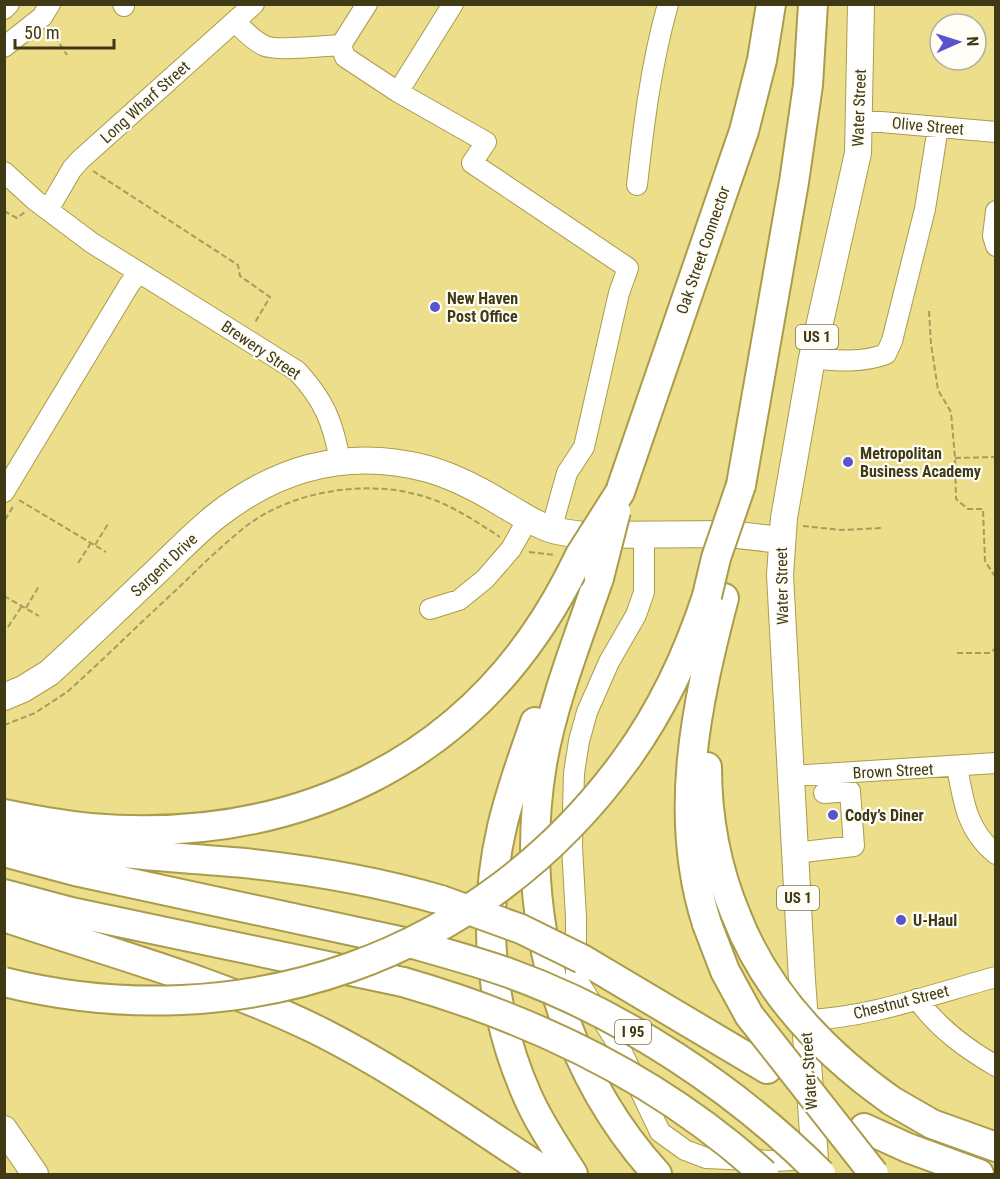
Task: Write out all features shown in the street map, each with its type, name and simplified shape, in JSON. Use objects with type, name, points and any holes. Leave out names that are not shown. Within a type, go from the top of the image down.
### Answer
[{"type":"highway","name":"Oak Street Connector","points":[[579,572],[580,555],[620,492],[744,131],[762,60],[771,4]]},
{"type":"highway","points":[[813,4],[808,77],[794,182],[741,485],[716,558],[716,597],[712,644],[693,747],[689,782],[688,831],[700,903],[725,971],[749,1015],[874,1174]]},
{"type":"highway","points":[[4,814],[93,828],[172,829],[221,824],[274,814],[348,789],[416,752],[465,714],[510,668],[579,572]]},
{"type":"highway","points":[[573,1174],[528,1098],[510,1051],[492,963],[490,904],[496,852],[509,800],[579,572]]},
{"type":"highway","points":[[579,572],[538,792],[535,881],[539,913],[549,968],[581,1059],[592,1083],[622,1131],[657,1174]]},
{"type":"highway","points":[[4,982],[98,999],[141,1001],[195,1000],[255,993],[361,964],[439,928],[506,884],[581,817],[627,758],[657,714],[716,597]]},
{"type":"highway","points":[[716,597],[723,644],[708,743],[707,787],[711,831],[716,855],[736,915],[751,949],[784,1002],[844,1065],[892,1101],[932,1124],[996,1148]]},
{"type":"highway","points":[[4,833],[67,846],[333,874],[387,885],[441,900],[521,929],[582,959],[864,1128],[908,1148],[979,1174]]},
{"type":"highway","name":"I 95","points":[[4,852],[75,871],[413,944],[511,974],[555,992],[644,1038],[686,1064],[766,1123],[817,1169]]},
{"type":"highway","name":"I 95","points":[[4,894],[71,912],[403,982],[475,1004],[537,1029],[593,1056],[668,1100],[764,1174]]},
{"type":"highway","points":[[4,917],[177,972],[251,1000],[348,1047],[549,1174]]},
{"type":"main road","name":"Water Street","points":[[817,1169],[805,1020],[780,575],[791,533],[812,358],[858,153],[861,4]]},
{"type":"main road","points":[[340,461],[365,460],[429,470],[465,483],[551,530],[586,535],[791,533]]},
{"type":"main road","name":"Sargent Drive","points":[[4,697],[23,689],[49,673],[214,517],[247,494],[271,481],[312,466],[340,461]]},
{"type":"main road","points":[[4,1129],[35,1174]]},
{"type":"street","points":[[4,9],[9,4]]},
{"type":"street","name":"Long Wharf Street","points":[[48,210],[72,169],[80,160],[255,4]]},
{"type":"street","points":[[341,45],[367,4]]},
{"type":"street","points":[[399,92],[453,4]]},
{"type":"street","points":[[637,185],[655,48],[668,4]]},
{"type":"street","points":[[4,34],[39,9],[42,17],[4,47]]},
{"type":"street","points":[[235,22],[248,35],[265,46],[279,48],[341,45]]},
{"type":"street","points":[[341,45],[345,57],[399,92],[486,142],[472,163],[628,268],[619,293],[584,447],[567,473],[551,530]]},
{"type":"street","name":"Olive Street","points":[[860,122],[996,132]]},
{"type":"street","points":[[812,358],[873,359],[886,354],[892,341],[918,240],[938,127]]},
{"type":"street","name":"Brewery Street","points":[[4,172],[48,210],[138,273],[297,371],[312,387],[330,417],[340,461]]},
{"type":"street","points":[[996,211],[993,236],[996,246]]},
{"type":"street","points":[[5,492],[138,273]]},
{"type":"street","points":[[430,609],[459,600],[484,579],[514,544],[528,519]]},
{"type":"street","points":[[644,534],[644,592],[636,615],[609,662],[587,712],[574,773],[572,847],[576,917],[576,978],[620,1048],[660,1132],[685,1150],[706,1158],[774,1161],[817,1169]]},
{"type":"street","name":"Brown Street","points":[[791,776],[850,782],[957,766],[996,764]]},
{"type":"street","points":[[957,766],[968,820],[980,838],[996,854]]},
{"type":"street","points":[[795,853],[854,846],[850,782],[824,793]]},
{"type":"street","name":"Chestnut Street","points":[[805,1020],[834,1018],[917,999],[996,977]]},
{"type":"street","points":[[917,999],[952,1038],[996,1066]]},
{"type":"path","points":[[39,9],[67,55]]},
{"type":"path","points":[[93,171],[238,265],[240,276],[270,297],[252,326]]},
{"type":"path","points":[[4,211],[17,218],[28,210]]},
{"type":"path","points":[[929,311],[938,390],[951,412],[956,498],[968,509],[982,509],[985,561],[996,578]]},
{"type":"path","points":[[955,458],[995,457]]},
{"type":"path","points":[[4,725],[35,713],[67,692],[246,526],[295,501],[317,494],[343,489],[372,488],[394,490],[435,500],[475,520],[514,544],[579,572]]},
{"type":"path","points":[[5,492],[106,552]]},
{"type":"path","points":[[95,545],[108,524]]},
{"type":"path","points":[[791,533],[883,528]]},
{"type":"path","points":[[78,563],[91,543]]},
{"type":"path","points":[[26,609],[39,586]]},
{"type":"path","points":[[4,596],[39,616]]},
{"type":"path","points":[[8,627],[22,606]]},
{"type":"path","points":[[957,653],[990,652],[996,648]]},
{"type":"place","name":"New Haven Post Office","points":[[435,307]]},
{"type":"place","name":"Metropolitan Business Academy","points":[[848,462]]},
{"type":"place","name":"Cody’s Diner","points":[[833,815]]},
{"type":"place","name":"U-Haul","points":[[901,920]]}]
